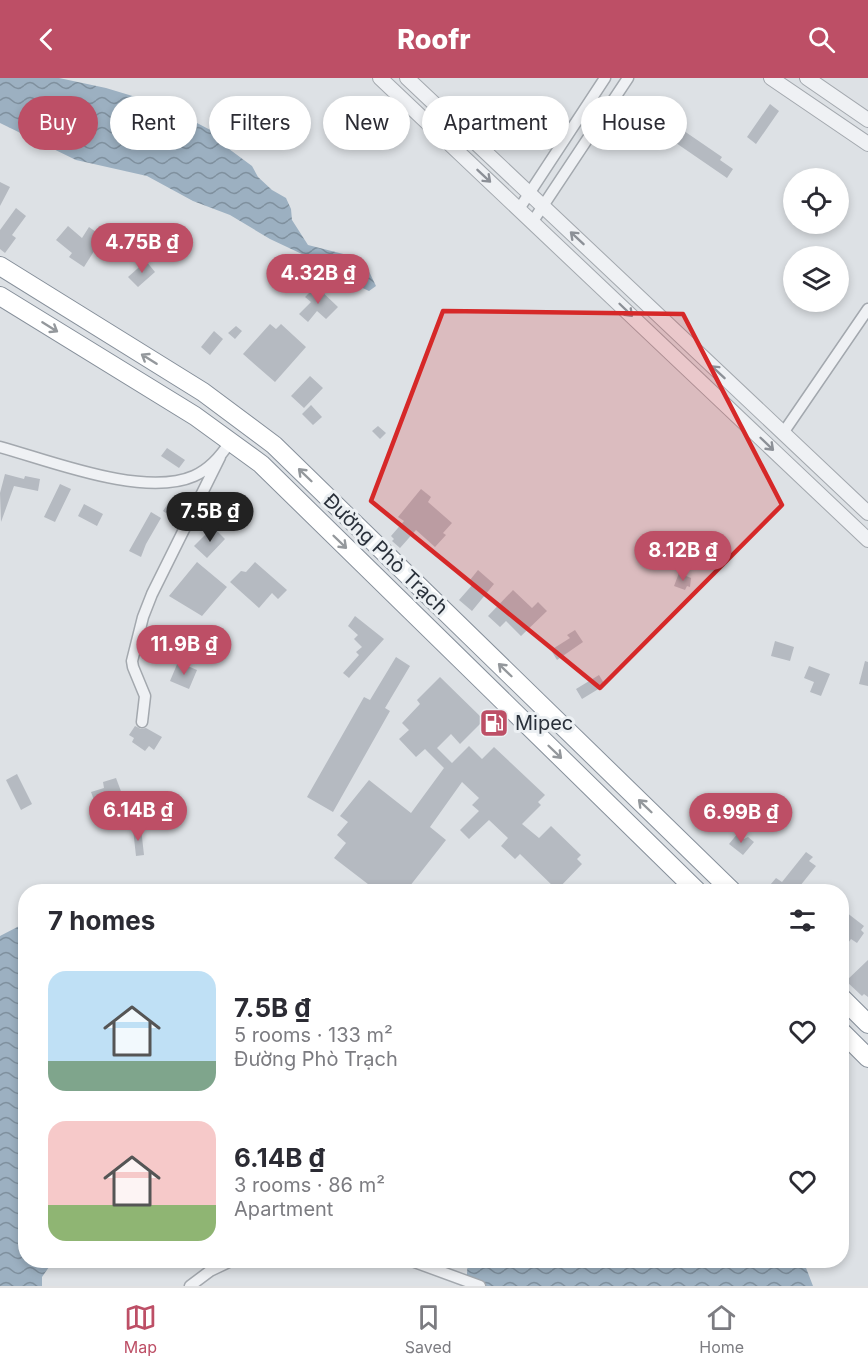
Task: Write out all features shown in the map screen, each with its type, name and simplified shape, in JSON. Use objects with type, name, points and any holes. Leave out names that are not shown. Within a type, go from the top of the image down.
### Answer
[{"type":"highway","name":"Đường Phò Trạch","points":[[0,266],[203,392],[274,445],[725,884]]},
{"type":"highway","name":"Đường Phò Trạch","points":[[0,296],[195,416],[225,449],[261,464],[690,884]]},
{"type":"highway","points":[[849,1005],[868,1024]]},
{"type":"highway","points":[[849,1039],[868,1058]]},
{"type":"street","points":[[381,78],[868,540]]},
{"type":"street","points":[[407,78],[868,513]]},
{"type":"street","points":[[519,209],[605,78]]},
{"type":"street","points":[[533,221],[628,78]]},
{"type":"street","points":[[771,78],[868,144]]},
{"type":"street","points":[[807,78],[868,120]]},
{"type":"street","points":[[783,433],[868,309]]},
{"type":"street","points":[[0,447],[112,479],[145,483],[172,482],[193,477],[225,449]]},
{"type":"street","points":[[142,722],[145,696],[132,661],[143,617],[152,594],[225,449]]},
{"type":"street","points":[[190,1286],[216,1268]]},
{"type":"street","points":[[431,1268],[480,1286]]},
{"type":"highlighted area","points":[[443,311],[683,314],[782,505],[600,688],[371,501]]},
{"type":"water","points":[[0,78],[59,78],[132,96],[110,96],[110,150],[197,150],[197,123],[209,129],[209,150],[230,150],[252,166],[258,177],[272,190],[286,198],[291,209],[292,220],[308,245],[363,259],[376,286],[369,291],[337,276],[304,255],[270,239],[230,215],[193,201],[147,176],[76,160],[55,150],[98,150],[98,96],[18,96],[18,132],[0,123]]},
{"type":"water","points":[[18,927],[18,1268],[48,1268],[42,1277],[42,1286],[0,1286],[0,936]]},
{"type":"water","points":[[467,1268],[806,1268],[813,1286],[466,1286]]},
{"type":"building","points":[[770,104],[779,111],[756,144],[747,137]]},
{"type":"building","points":[[687,133],[722,157],[720,160],[733,169],[727,178],[686,150]]},
{"type":"building","points":[[0,182],[10,187],[0,206]]},
{"type":"building","points":[[16,208],[26,216],[12,235],[16,238],[5,253],[0,249],[0,230]]},
{"type":"building","points":[[68,226],[82,238],[89,227],[103,237],[84,267],[69,257],[72,253],[56,240]]},
{"type":"building","points":[[146,261],[155,272],[138,287],[128,277]]},
{"type":"building","points":[[316,286],[338,307],[326,319],[317,311],[308,322],[299,314],[311,302],[305,297]]},
{"type":"building","points":[[270,324],[276,329],[281,324],[306,347],[275,382],[243,354]]},
{"type":"building","points":[[236,326],[242,331],[235,339],[228,333]]},
{"type":"building","points":[[214,331],[223,339],[210,355],[201,347]]},
{"type":"building","points":[[310,376],[323,388],[304,408],[291,396]]},
{"type":"building","points":[[311,405],[322,417],[313,425],[302,414]]},
{"type":"building","points":[[378,426],[386,433],[380,439],[372,431]]},
{"type":"building","points":[[167,448],[185,460],[179,468],[161,456]]},
{"type":"building","points":[[5,474],[24,479],[25,476],[40,479],[38,491],[14,486],[1,522],[0,493]]},
{"type":"building","points":[[60,484],[71,489],[55,522],[44,517]]},
{"type":"building","points":[[421,489],[431,497],[428,502],[452,523],[443,533],[446,535],[435,547],[416,530],[400,548],[392,541],[394,539],[391,536],[404,521],[398,517]]},
{"type":"building","points":[[171,499],[181,505],[173,518],[163,511]]},
{"type":"building","points":[[84,504],[103,514],[97,526],[78,516]]},
{"type":"building","points":[[151,512],[161,518],[141,557],[129,551]]},
{"type":"building","points":[[213,527],[225,539],[207,558],[194,546]]},
{"type":"building","points":[[197,562],[227,587],[202,616],[169,596]]},
{"type":"building","points":[[255,562],[287,590],[278,599],[272,593],[259,608],[230,582],[241,571],[246,572]]},
{"type":"building","points":[[478,570],[494,584],[472,611],[459,600],[474,583],[470,580]]},
{"type":"building","points":[[679,573],[691,578],[690,587],[687,586],[685,590],[674,586]]},
{"type":"building","points":[[513,590],[532,608],[538,602],[547,611],[521,636],[506,621],[500,627],[488,616]]},
{"type":"building","points":[[355,616],[384,639],[349,678],[343,673],[359,655],[356,652],[362,647],[354,639],[358,635],[348,626]]},
{"type":"building","points":[[575,630],[583,642],[557,660],[551,650],[570,638],[567,635]]},
{"type":"building","points":[[775,641],[794,647],[790,661],[771,656]]},
{"type":"building","points":[[396,657],[410,666],[385,708],[390,711],[333,812],[307,797],[364,697],[370,700]]},
{"type":"building","points":[[865,661],[868,662],[868,686],[859,684]]},
{"type":"building","points":[[178,662],[197,670],[189,689],[170,681]]},
{"type":"building","points":[[809,666],[830,674],[821,696],[810,692],[814,682],[804,678]]},
{"type":"building","points":[[599,675],[605,685],[582,699],[576,689]]},
{"type":"building","points":[[440,677],[484,720],[460,744],[451,734],[437,748],[452,763],[469,746],[482,759],[494,747],[545,795],[538,802],[541,805],[522,824],[539,838],[551,826],[581,855],[577,859],[582,864],[563,884],[551,884],[520,854],[515,859],[501,846],[508,838],[489,820],[469,839],[460,830],[479,811],[472,805],[479,798],[462,782],[430,827],[446,840],[411,884],[368,884],[334,858],[346,843],[337,835],[348,822],[340,816],[369,780],[411,813],[444,768],[425,749],[416,757],[399,739],[409,730],[402,723],[420,704],[417,700]]},
{"type":"building","points":[[135,726],[141,729],[146,728],[162,737],[154,750],[149,746],[145,751],[132,742],[134,738],[129,735]]},
{"type":"building","points":[[17,774],[32,804],[21,810],[6,780]]},
{"type":"building","points":[[116,778],[125,802],[98,811],[91,792],[104,788],[103,782]]},
{"type":"building","points":[[147,819],[148,827],[135,828],[134,820]]},
{"type":"building","points":[[141,828],[144,855],[136,856],[133,829]]},
{"type":"building","points":[[738,833],[744,839],[748,837],[754,842],[743,855],[729,844]]},
{"type":"building","points":[[806,852],[813,857],[809,861],[816,866],[802,884],[771,884],[776,878],[782,882]]},
{"type":"building","points":[[849,914],[864,926],[861,930],[864,933],[857,943],[851,939],[849,942]]},
{"type":"building","points":[[868,960],[868,997],[864,994],[862,996],[849,984],[849,978]]},
{"type":"place","name":"Mipec","points":[[494,723]]}]
